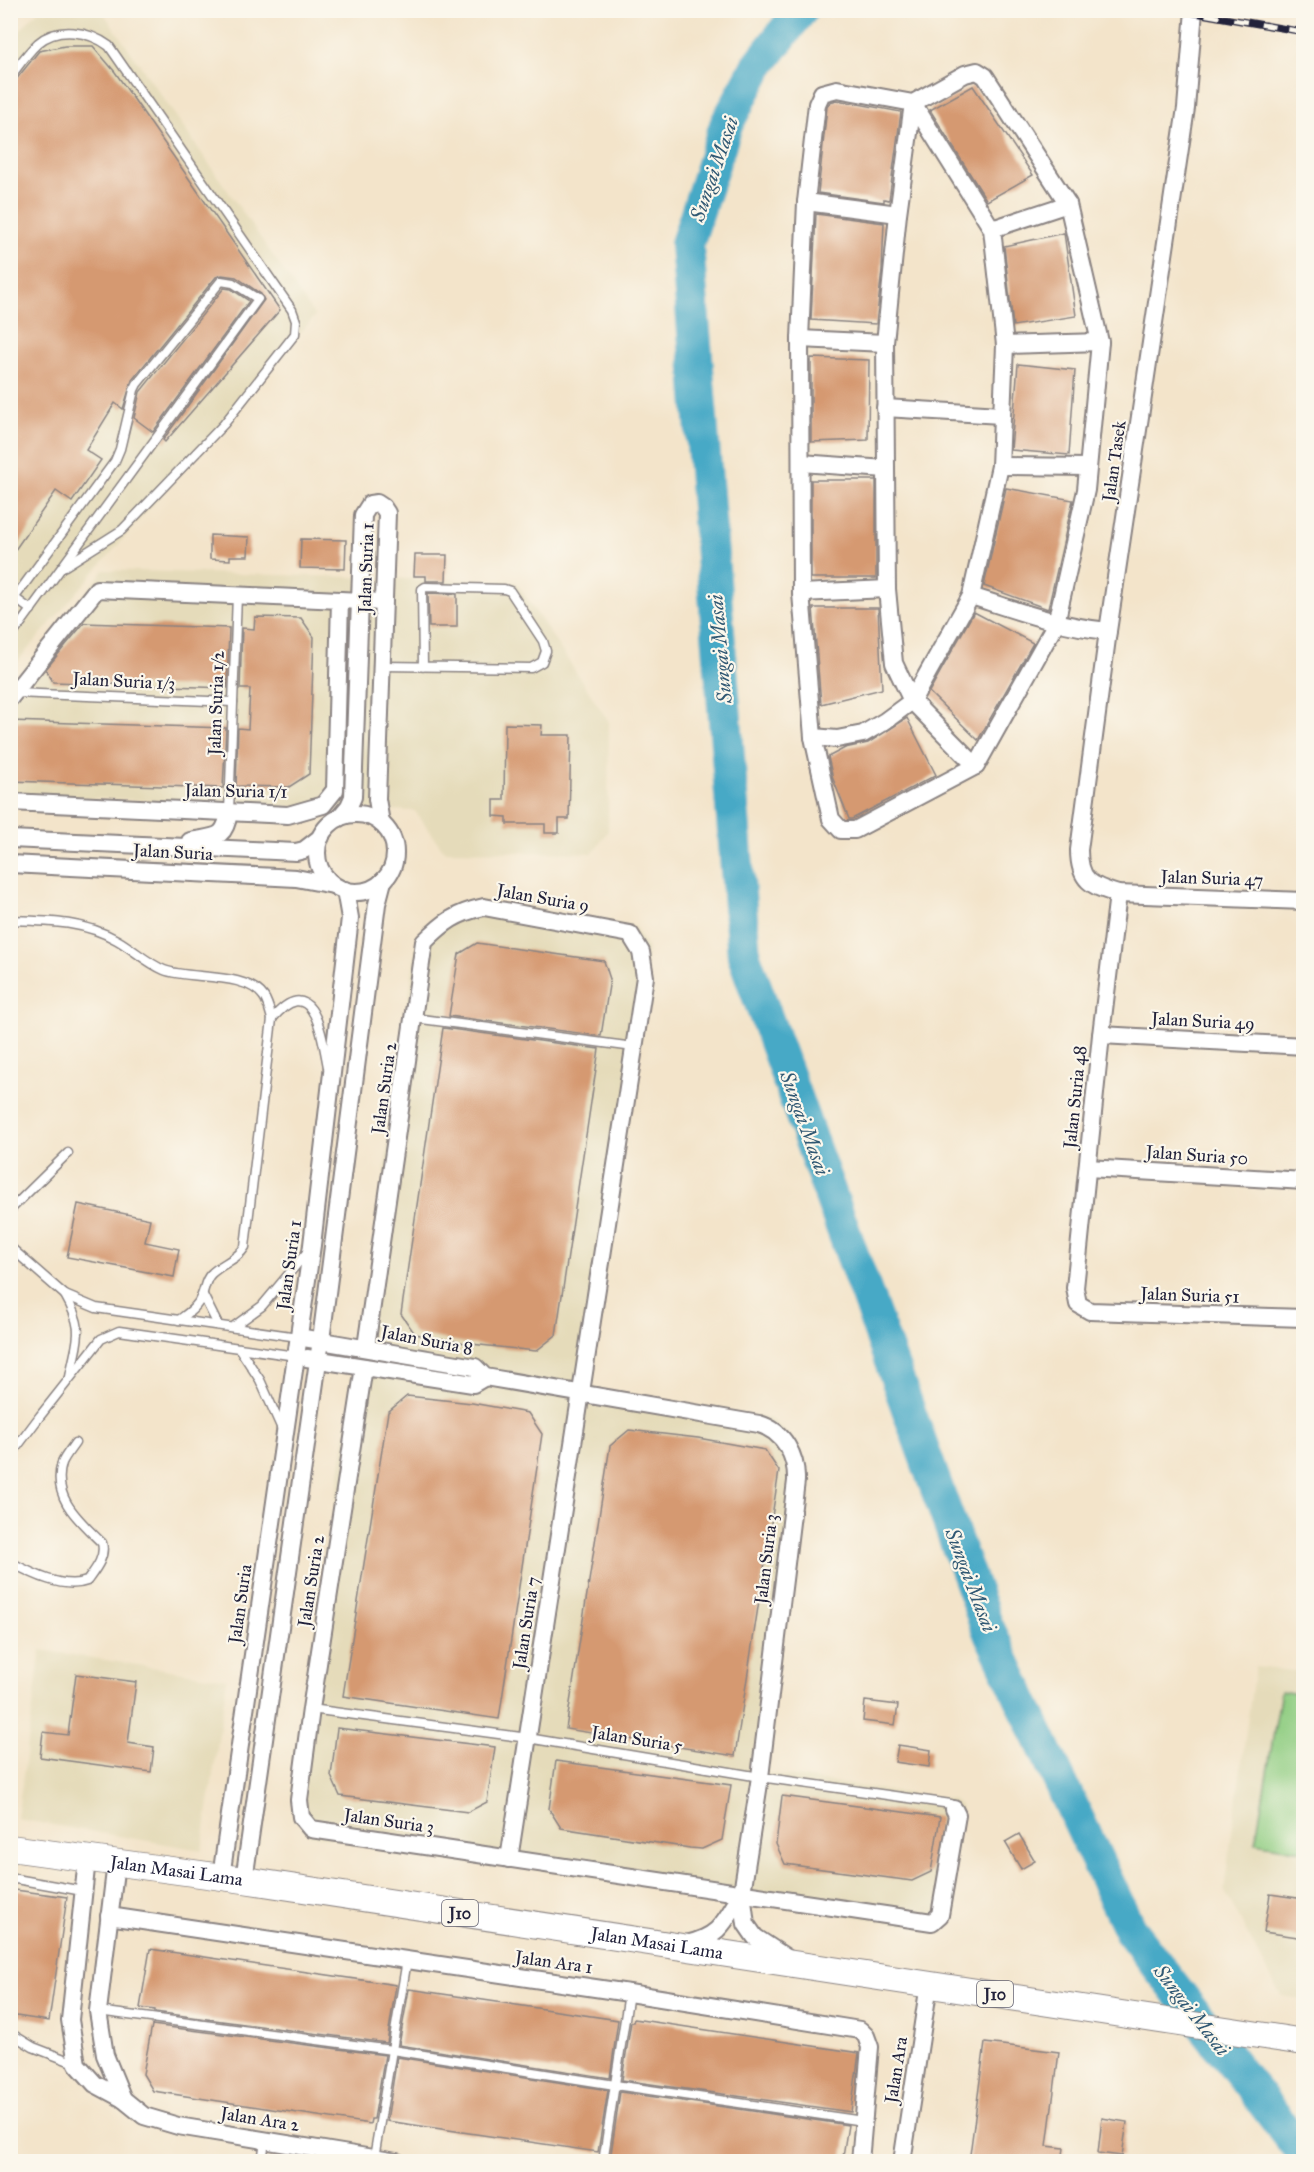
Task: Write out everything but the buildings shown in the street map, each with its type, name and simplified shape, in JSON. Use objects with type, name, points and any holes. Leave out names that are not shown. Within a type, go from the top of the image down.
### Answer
[{"type":"main road","name":"Jalan Masai Lama","points":[[10,1848],[799,1964],[1304,2042]]},
{"type":"street","name":"Jalan Tasek","points":[[1119,894],[1100,889],[1086,881],[1079,865],[1079,858],[1108,631],[1186,108],[1194,10]]},
{"type":"street","points":[[977,72],[985,76],[1068,204],[1100,342],[1086,490],[1056,623],[976,766],[855,830],[841,830],[831,819],[813,737],[801,593],[800,339],[806,202],[817,104],[822,93],[837,89],[913,103],[965,74],[977,72]]},
{"type":"street","points":[[913,103],[898,214],[885,343],[887,589],[894,663],[912,701],[976,766]]},
{"type":"street","points":[[813,737],[837,739],[862,734],[885,721],[912,701],[971,596],[1000,466],[1005,345],[992,229],[913,103]]},
{"type":"street","points":[[806,202],[898,214]]},
{"type":"street","points":[[992,229],[1068,204]]},
{"type":"street","points":[[800,339],[885,343]]},
{"type":"street","points":[[1005,345],[1100,342]]},
{"type":"street","points":[[885,408],[1001,416]]},
{"type":"street","points":[[801,463],[886,469]]},
{"type":"street","points":[[1000,466],[1088,467]]},
{"type":"street","name":"Jalan Suria 1","points":[[339,818],[353,797],[363,515],[370,504],[377,503],[387,513],[377,799],[381,823]]},
{"type":"street","points":[[13,695],[97,589],[384,602]]},
{"type":"street","points":[[801,593],[887,589]]},
{"type":"street","points":[[971,596],[1056,623],[1076,628],[1108,631]]},
{"type":"street","name":"Jalan Suria 1/1","points":[[10,802],[288,814],[323,805],[335,790],[340,600]]},
{"type":"street","points":[[164,846],[218,835],[226,829],[229,812]]},
{"type":"street","points":[[352,814],[364,814],[381,823],[392,836],[395,859],[391,871],[372,889],[359,892],[339,888],[324,875],[318,863],[317,850],[321,837],[328,826],[339,818],[352,814]]},
{"type":"street","name":"Jalan Suria","points":[[10,839],[296,852],[304,850],[321,837]]},
{"type":"street","name":"Jalan Suria","points":[[10,864],[296,878],[339,888]]},
{"type":"street","points":[[232,1879],[307,1438],[377,904],[383,881]]},
{"type":"street","name":"Jalan Suria 1","points":[[298,1336],[312,1245],[350,918],[339,888]]},
{"type":"street","name":"Jalan Suria 47","points":[[1119,894],[1304,901]]},
{"type":"street","name":"Jalan Suria 48","points":[[1078,1304],[1075,1288],[1101,1035],[1119,894]]},
{"type":"street","name":"Jalan Suria 9","points":[[424,942],[444,922],[467,911],[484,907],[630,934]]},
{"type":"street","name":"Jalan Suria 7","points":[[510,1858],[645,977],[641,952],[630,934]]},
{"type":"street","name":"Jalan Suria 2","points":[[366,1347],[424,942]]},
{"type":"street","name":"Jalan Suria 49","points":[[1101,1035],[1304,1047]]},
{"type":"street","name":"Jalan Suria 50","points":[[1088,1167],[1304,1181]]},
{"type":"street","name":"Jalan Suria 51","points":[[1078,1304],[1090,1311],[1304,1318]]},
{"type":"street","name":"Jalan Suria","points":[[232,1879],[284,1434],[298,1336]]},
{"type":"street","name":"Jalan Suria 8","points":[[298,1336],[475,1367],[485,1377],[581,1394]]},
{"type":"street","points":[[296,1356],[472,1384],[485,1377]]},
{"type":"street","name":"Jalan Suria 2","points":[[299,1800],[363,1367]]},
{"type":"street","name":"Jalan Suria 3","points":[[581,1394],[759,1424],[766,1426],[780,1437],[790,1451],[796,1467],[795,1481],[760,1777],[742,1893],[746,1924],[755,1937],[799,1964]]},
{"type":"street","name":"Jalan Suria 3","points":[[299,1800],[301,1818],[311,1829],[932,1922],[940,1915],[957,1815],[954,1809]]},
{"type":"street","points":[[77,2064],[70,2020],[87,1859]]},
{"type":"street","points":[[116,1863],[98,2011],[105,2055],[123,2099]]},
{"type":"street","points":[[677,1946],[704,1940],[718,1930],[742,1893]]},
{"type":"street","name":"Jalan Ara 1","points":[[109,1916],[629,1993],[860,2030],[866,2036],[870,2047],[860,2162]]},
{"type":"street","name":"Jalan Ara","points":[[902,2162],[929,1984]]},
{"type":"street","name":"Jalan Ara 2","points":[[77,2064],[95,2084],[123,2099],[144,2116],[167,2123],[397,2162]]},
{"type":"lane","points":[[10,77],[27,54],[53,34],[71,32],[86,34],[109,46],[292,310],[296,321],[295,334],[224,424],[122,530],[62,567]]},
{"type":"lane","points":[[10,638],[31,610],[258,299],[233,283],[221,281],[137,384],[115,461],[12,599],[31,610]]},
{"type":"lane","points":[[382,666],[423,667],[531,668],[542,662],[546,651],[543,641],[510,591],[425,587],[422,589],[423,667]]},
{"type":"lane","name":"Jalan Suria 1/2","points":[[229,812],[237,595]]},
{"type":"lane","name":"Jalan Suria 1/3","points":[[13,695],[233,702]]},
{"type":"lane","points":[[10,920],[61,921],[90,927],[118,940],[164,970],[219,976],[252,988],[264,997],[272,1019],[245,1247],[240,1255],[224,1263],[210,1275],[203,1287],[203,1294],[218,1325]]},
{"type":"lane","points":[[272,1019],[283,1006],[291,1002],[302,1002],[310,1006],[319,1024],[331,1082]]},
{"type":"lane","points":[[414,1018],[634,1047]]},
{"type":"lane","points":[[10,1210],[68,1153]]},
{"type":"lane","points":[[10,1194],[20,1201]]},
{"type":"lane","points":[[233,1327],[262,1306],[312,1245]]},
{"type":"lane","name":"Jalan Suria 1","points":[[10,1247],[65,1295],[96,1308],[298,1336]]},
{"type":"lane","points":[[179,1320],[197,1305],[203,1294]]},
{"type":"lane","points":[[65,1295],[76,1315],[80,1332],[69,1379]]},
{"type":"lane","points":[[10,1456],[101,1339],[119,1331],[296,1356]]},
{"type":"lane","points":[[239,1348],[260,1380],[284,1434]]},
{"type":"lane","points":[[10,1562],[57,1581],[78,1583],[89,1579],[102,1558],[104,1550],[102,1543],[67,1506],[62,1496],[63,1461],[75,1443]]},
{"type":"lane","name":"Jalan Suria 5","points":[[311,1709],[528,1738],[760,1777],[951,1804],[954,1809]]},
{"type":"lane","points":[[10,1881],[16,1879],[83,1891]]},
{"type":"lane","points":[[374,2158],[407,1960]]},
{"type":"lane","points":[[603,2162],[629,1993]]},
{"type":"lane","points":[[98,2011],[392,2050],[864,2121]]},
{"type":"lane","points":[[10,2033],[33,2047],[77,2064]]},
{"type":"lane","points":[[262,2162],[266,2140]]},
{"type":"shaded area","points":[[38,11],[103,12],[315,316],[11,669],[11,40]]},
{"type":"shaded area","points":[[104,570],[516,582],[609,722],[608,831],[593,853],[444,851],[415,811],[11,795],[11,686]]},
{"type":"shaded area","points":[[483,901],[635,927],[648,949],[589,1388],[771,1419],[785,1431],[798,1450],[767,1773],[954,1800],[961,1806],[947,1917],[943,1924],[933,1928],[309,1835],[291,1794],[361,1335],[417,940]]},
{"type":"shaded area","points":[[41,1650],[227,1679],[202,1850],[17,1819]]},
{"type":"shaded area","points":[[1255,1667],[1303,1672],[1303,1999],[1281,1996],[1224,1890]]},
{"type":"green space","points":[[1281,1691],[1303,1695],[1303,1851],[1255,1843]]},
{"type":"waterway","name":"Sungai Masai","points":[[801,10],[757,67],[726,125],[687,244],[744,956],[986,1624],[1130,1930],[1304,2155]]},
{"type":"railway","points":[[1178,10],[1304,32]]}]
